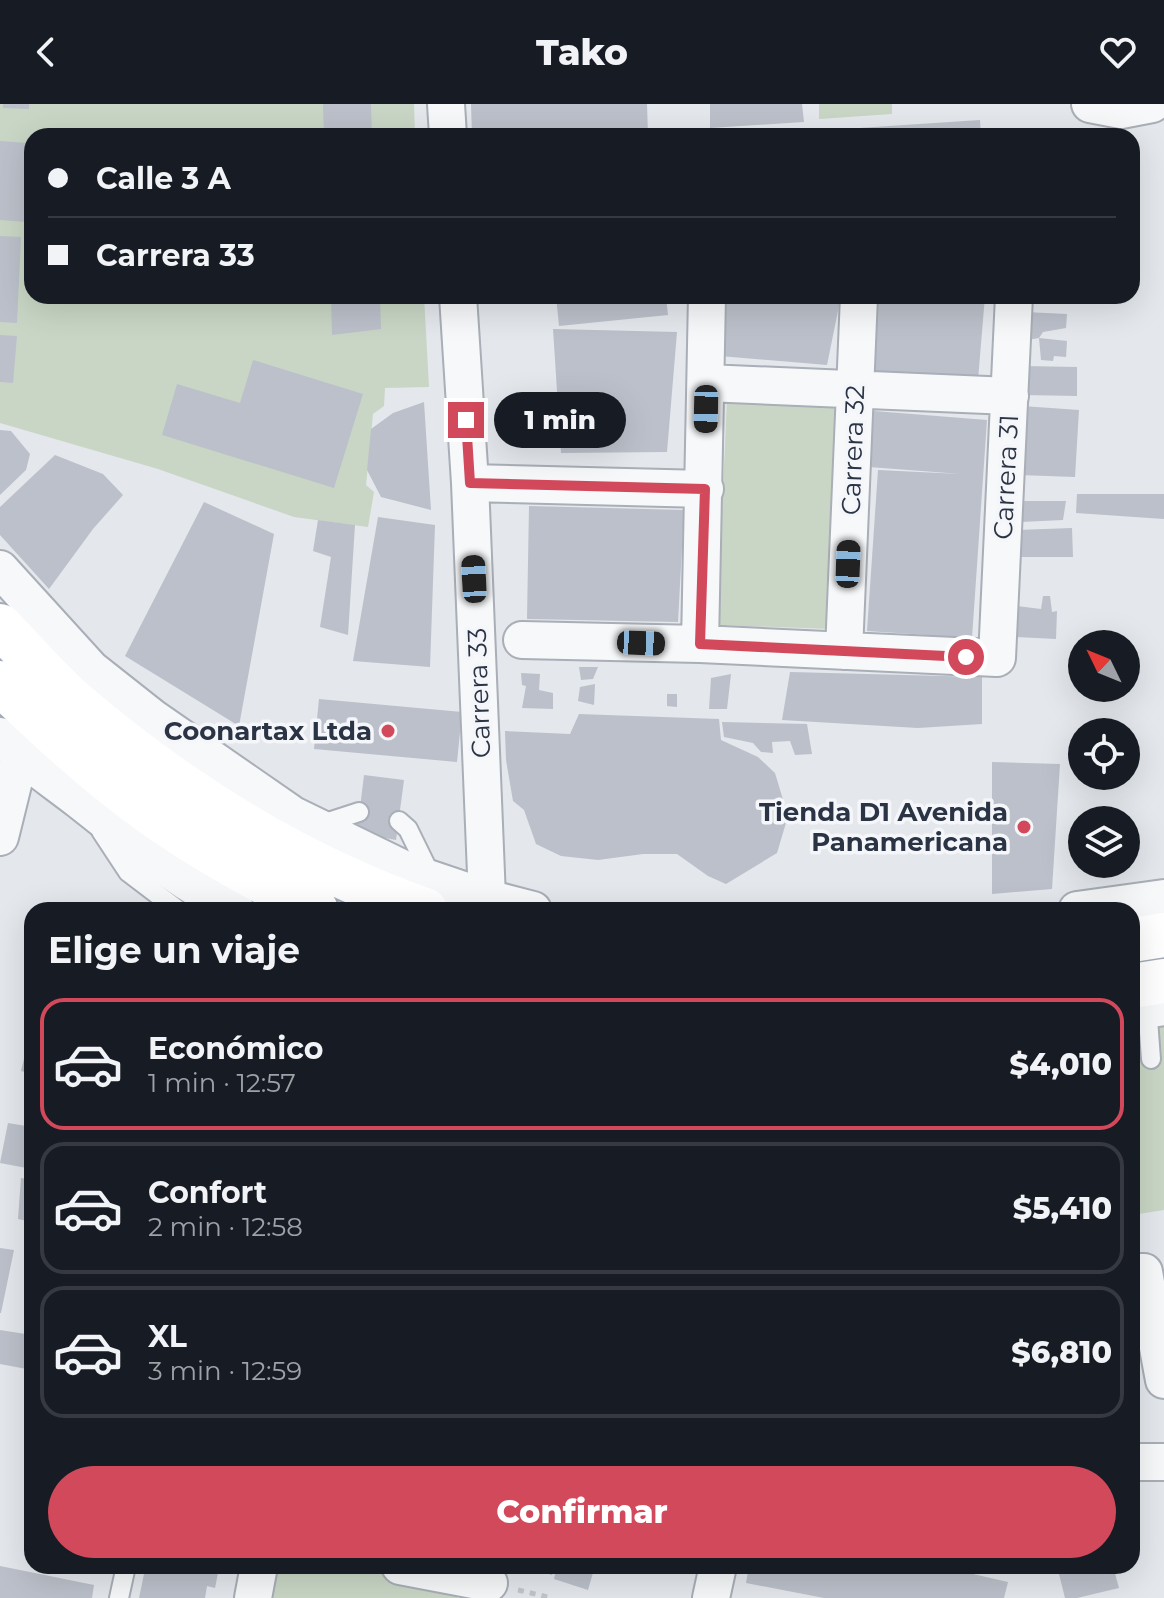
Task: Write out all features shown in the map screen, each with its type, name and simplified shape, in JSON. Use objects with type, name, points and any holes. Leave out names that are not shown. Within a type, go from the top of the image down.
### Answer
[{"type":"main road","points":[[0,626],[70,698],[162,773],[264,838],[371,891],[428,894]]},
{"type":"main road","points":[[0,683],[64,744],[147,810],[237,868],[301,902]]},
{"type":"main road","points":[[1140,939],[1164,935]]},
{"type":"street","points":[[446,104],[448,128]]},
{"type":"street","name":"Carrera 33","points":[[459,304],[470,483],[487,898]]},
{"type":"street","points":[[700,644],[707,304]]},
{"type":"street","name":"Carrera 32","points":[[844,651],[859,304]]},
{"type":"street","name":"Carrera 31","points":[[844,651],[997,658],[1014,304]]},
{"type":"street","points":[[707,383],[1010,396]]},
{"type":"street","points":[[470,483],[705,489]]},
{"type":"street","points":[[0,569],[91,669],[293,815],[410,872],[428,894],[502,902]]},
{"type":"street","points":[[522,640],[844,651]]},
{"type":"street","points":[[10,746],[132,844],[223,902]]},
{"type":"street","points":[[0,837],[10,746]]},
{"type":"street","points":[[1135,902],[1164,898]]},
{"type":"street","points":[[1140,1279],[1162,1358]]},
{"type":"street","points":[[1140,1462],[1164,1462]]},
{"type":"street","points":[[253,1598],[258,1574]]},
{"type":"street","points":[[444,1574],[489,1582]]},
{"type":"street","points":[[711,1598],[716,1574]]},
{"type":"lane","points":[[81,802],[128,872],[167,902]]},
{"type":"lane","points":[[316,826],[359,812]]},
{"type":"lane","points":[[399,821],[408,829],[428,894]]},
{"type":"lane","points":[[1147,997],[1151,1059]]},
{"type":"lane","points":[[119,1598],[124,1574]]},
{"type":"green space","points":[[0,104],[414,104],[415,128],[24,128],[24,304],[424,304],[429,387],[385,388],[384,406],[373,414],[366,485],[374,492],[368,527],[294,517],[158,469],[0,423]]},
{"type":"green space","points":[[819,104],[892,104],[892,114],[819,119]]},
{"type":"green space","points":[[727,400],[840,403],[831,629],[717,625]]},
{"type":"green space","points":[[1164,1015],[1164,1210],[1140,1214],[1140,1020]]},
{"type":"green space","points":[[275,1574],[401,1574],[459,1585],[457,1598],[271,1598]]},
{"type":"building","points":[[3,104],[29,104],[29,109],[3,108]]},
{"type":"building","points":[[323,104],[371,104],[372,128],[324,128]]},
{"type":"building","points":[[471,104],[647,104],[648,128],[472,128]]},
{"type":"building","points":[[710,104],[802,104],[804,122],[710,128]]},
{"type":"building","points":[[980,120],[980,128],[859,128]]},
{"type":"building","points":[[0,141],[24,143],[24,222],[0,220]]},
{"type":"building","points":[[0,236],[21,237],[17,323],[0,322]]},
{"type":"building","points":[[331,304],[380,304],[381,329],[332,335]]},
{"type":"building","points":[[557,304],[667,304],[668,315],[559,326]]},
{"type":"building","points":[[721,304],[839,304],[827,365],[720,356]]},
{"type":"building","points":[[868,304],[984,304],[978,380],[866,376]]},
{"type":"building","points":[[1025,312],[1067,314],[1066,328],[1043,332],[1039,338],[1022,341]]},
{"type":"building","points":[[553,329],[677,332],[667,452],[561,453]]},
{"type":"building","points":[[0,335],[17,336],[13,383],[0,382]]},
{"type":"building","points":[[1039,338],[1067,341],[1066,357],[1054,356],[1053,361],[1041,360]]},
{"type":"building","points":[[253,360],[363,394],[334,488],[162,435],[177,384],[240,403]]},
{"type":"building","points":[[1024,366],[1077,367],[1077,396],[1023,395]]},
{"type":"building","points":[[424,402],[431,510],[381,497],[367,470],[371,429],[393,413]]},
{"type":"building","points":[[1022,406],[1079,410],[1075,477],[1019,475]]},
{"type":"building","points":[[874,411],[987,420],[972,638],[867,631],[878,470],[961,474],[869,467]]},
{"type":"building","points":[[0,430],[11,431],[30,454],[26,470],[0,495]]},
{"type":"building","points":[[55,455],[103,474],[123,495],[93,529],[49,589],[0,535],[0,507]]},
{"type":"building","points":[[1077,494],[1164,494],[1164,519],[1076,513]]},
{"type":"building","points":[[1024,501],[1066,501],[1063,520],[1021,522]]},
{"type":"building","points":[[204,502],[274,534],[239,726],[125,656]]},
{"type":"building","points":[[529,506],[684,510],[678,622],[527,619]]},
{"type":"building","points":[[378,517],[435,525],[430,667],[353,661]]},
{"type":"building","points":[[318,520],[355,525],[348,635],[320,627],[331,557],[313,551]]},
{"type":"building","points":[[1072,528],[1073,557],[1016,557],[1017,530]]},
{"type":"building","points":[[1043,596],[1050,596],[1052,612],[1057,611],[1056,639],[1014,637],[1017,606],[1041,609]]},
{"type":"building","points":[[579,667],[598,667],[593,679],[581,680]]},
{"type":"building","points":[[790,672],[982,677],[982,724],[918,728],[782,720]]},
{"type":"building","points":[[521,673],[540,674],[539,690],[553,693],[553,709],[522,708],[526,686],[522,685]]},
{"type":"building","points":[[731,674],[727,709],[709,709],[711,678]]},
{"type":"building","points":[[595,684],[594,705],[578,701],[580,687]]},
{"type":"building","points":[[667,694],[677,694],[677,707],[667,706]]},
{"type":"building","name":"Coonartax Ltda","points":[[319,699],[462,712],[457,762],[314,749]]},
{"type":"building","points":[[579,714],[719,719],[721,740],[758,757],[775,773],[788,816],[777,853],[726,884],[708,876],[677,854],[643,854],[598,860],[561,856],[536,844],[524,810],[513,801],[505,731],[570,734]]},
{"type":"building","points":[[722,722],[807,724],[812,754],[795,755],[790,741],[772,742],[773,753],[761,752],[753,743],[724,737]]},
{"type":"building","name":"Tienda D1 Avenida Panamericana","points":[[992,762],[1060,764],[1052,889],[992,894]]},
{"type":"building","points":[[364,775],[404,780],[396,840],[357,833]]},
{"type":"building","points":[[8,1123],[24,1126],[24,1168],[0,1163]]},
{"type":"building","points":[[21,1178],[24,1179],[24,1220],[18,1219]]},
{"type":"building","points":[[0,1248],[14,1250],[1,1313],[0,1313]]},
{"type":"building","points":[[0,1330],[24,1334],[24,1368],[0,1364]]},
{"type":"building","points":[[0,1566],[24,1571],[24,1574],[40,1574],[94,1585],[92,1598],[0,1598]]},
{"type":"building","points":[[144,1574],[218,1574],[215,1588],[207,1586],[205,1598],[139,1598]]},
{"type":"building","points":[[555,1574],[593,1574],[588,1590],[554,1579]]},
{"type":"building","points":[[748,1574],[973,1574],[1008,1582],[1004,1598],[824,1598],[746,1583]]},
{"type":"building","points":[[1059,1574],[1115,1574],[1119,1588],[1065,1598]]},
{"type":"place","name":"Coonartax Ltda","points":[[388,731]]},
{"type":"place","name":"Tienda D1 Avenida Panamericana","points":[[1024,827]]},
{"type":"route","points":[[466,420],[470,483],[705,489],[700,644],[966,657]]}]
